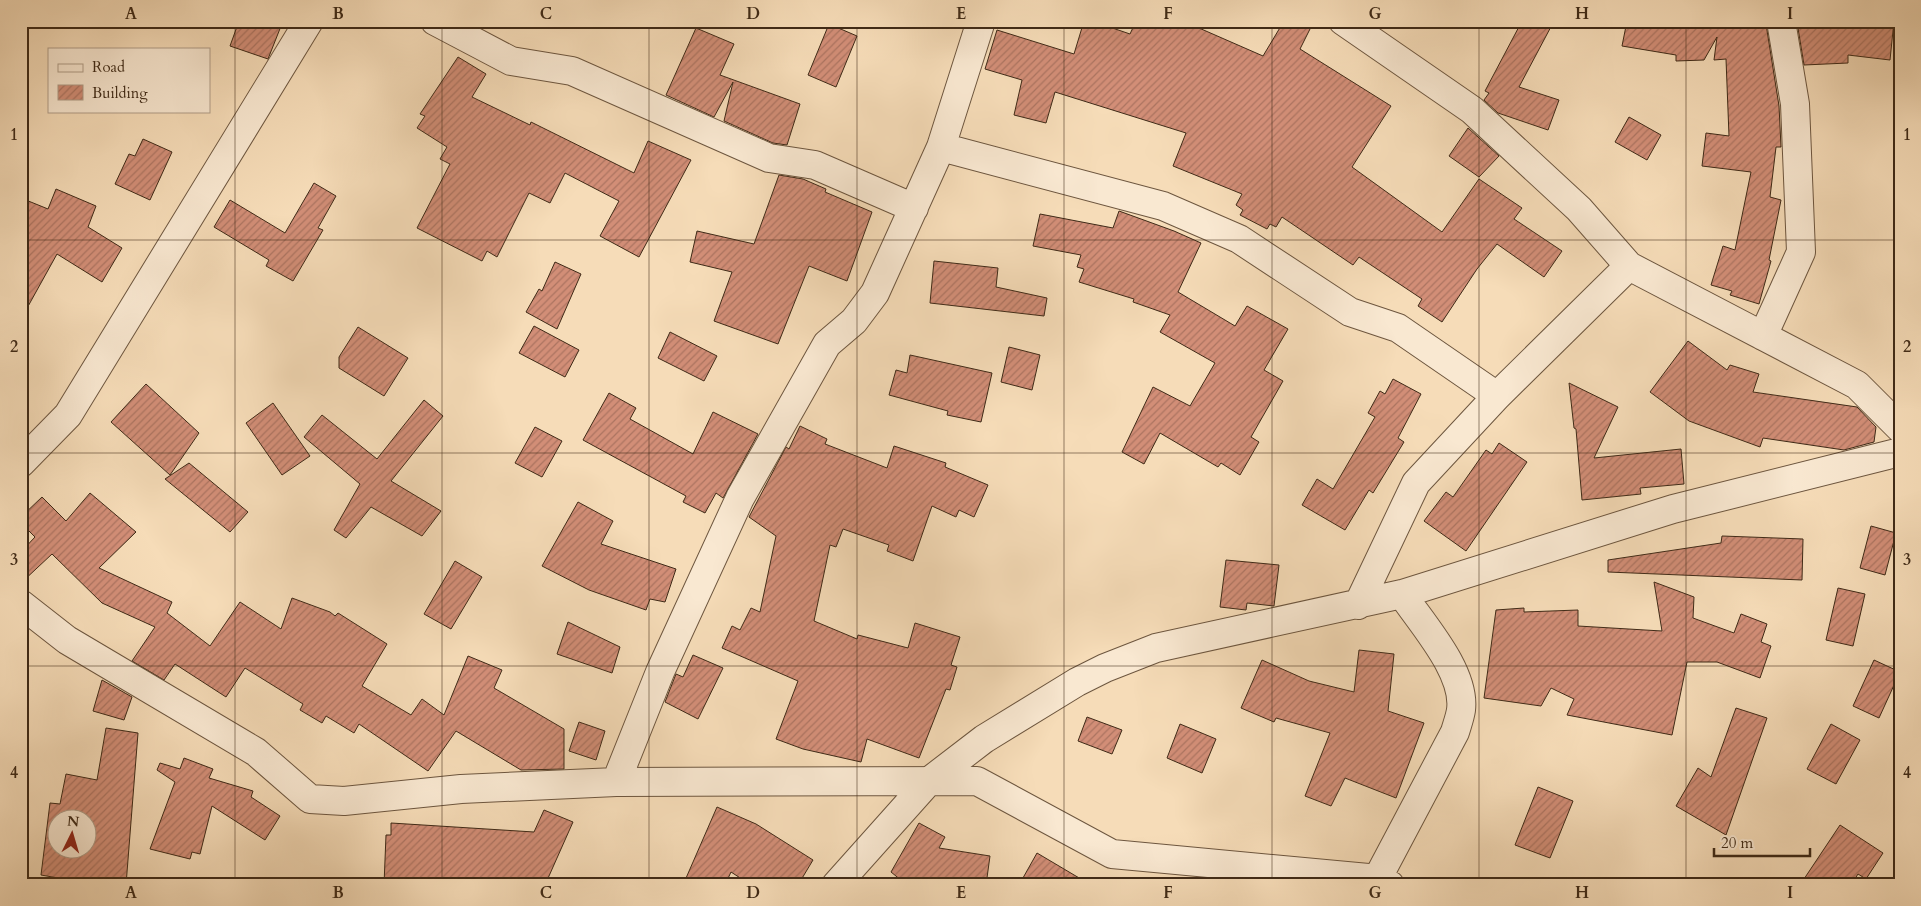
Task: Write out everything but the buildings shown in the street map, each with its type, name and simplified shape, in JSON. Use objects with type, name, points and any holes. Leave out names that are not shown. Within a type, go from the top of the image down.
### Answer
[{"type":"street","points":[[21,463],[68,415],[309,21]]},
{"type":"street","points":[[435,21],[511,61],[572,72],[769,158],[815,165],[914,208]]},
{"type":"street","points":[[616,782],[660,672],[740,498],[827,344],[854,321],[875,293],[941,147],[981,21]]},
{"type":"street","points":[[1763,336],[1801,252],[1795,104],[1781,21]]},
{"type":"street","points":[[1351,23],[1472,110],[1579,209],[1629,266],[1856,385],[1900,428]]},
{"type":"street","points":[[941,147],[1163,206],[1238,239],[1350,312],[1398,328],[1497,396]]},
{"type":"street","points":[[1358,605],[1416,483],[1497,396],[1629,266]]},
{"type":"street","points":[[836,885],[928,782],[984,739],[1077,682],[1105,668],[1156,648],[1402,594],[1673,510],[1900,452]]},
{"type":"street","points":[[21,604],[67,640],[256,752],[310,799],[344,801],[461,789],[616,782],[977,781],[1112,854],[1381,883],[1455,732],[1461,709],[1459,684],[1449,663],[1402,594]]}]
